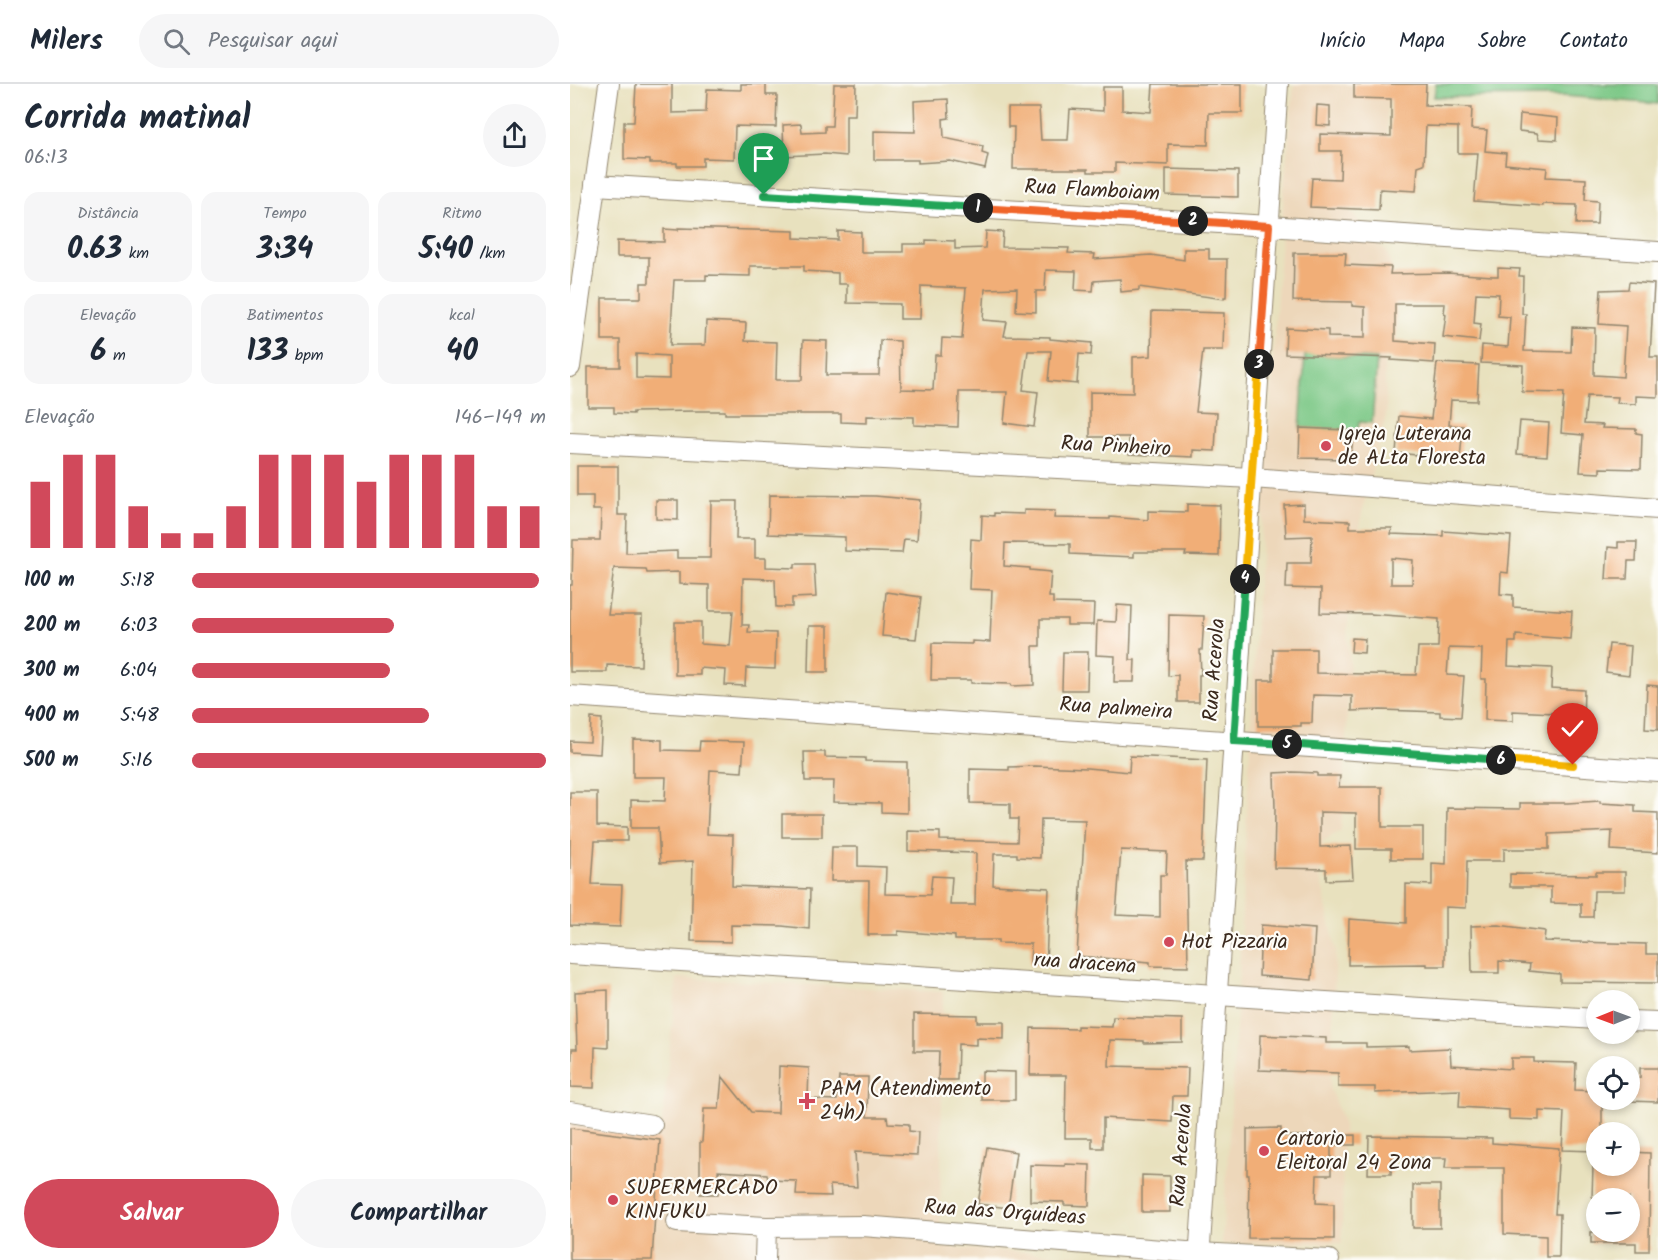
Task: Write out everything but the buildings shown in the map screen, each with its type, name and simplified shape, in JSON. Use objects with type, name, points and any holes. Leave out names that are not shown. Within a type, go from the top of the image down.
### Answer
[{"type":"street","points":[[570,367],[572,332],[609,84]]},
{"type":"street","name":"Rua Acerola","points":[[1199,1256],[1278,84]]},
{"type":"street","name":"Rua Flamboiam","points":[[595,185],[1658,252]]},
{"type":"street","name":"Rua Pinheiro","points":[[570,443],[1252,478],[1658,509]]},
{"type":"street","name":"Rua palmeira","points":[[570,696],[1658,771]]},
{"type":"street","name":"rua dracena","points":[[570,954],[1586,1018]]},
{"type":"street","points":[[1640,1021],[1658,1022]]},
{"type":"street","points":[[570,1112],[652,1125]]},
{"type":"street","name":"Rua das Orquídeas","points":[[677,1222],[766,1227],[863,1226],[1199,1256],[1329,1260]]},
{"type":"street","points":[[765,1260],[766,1227]]},
{"type":"shaded area","points":[[1294,84],[1393,84],[1392,97],[1387,108],[1388,159],[1346,207],[1388,254],[1396,290],[1397,340],[1383,345],[1387,411],[1362,512],[1347,630],[1350,664],[1341,830],[1323,841],[1320,877],[1336,951],[1330,1089],[1343,1122],[1342,1243],[1222,1244],[1237,1016],[1257,601],[1285,177]]},
{"type":"shaded area","name":"PAM (Atendimento 24h)","points":[[677,978],[943,992],[940,1247],[1152,1260],[570,1260],[570,1120],[661,1132]]},
{"type":"green space","points":[[1436,84],[1658,84],[1658,104],[1564,96],[1434,97]]},
{"type":"green space","points":[[1305,354],[1377,359],[1372,423],[1359,422],[1358,431],[1300,428]]},
{"type":"place","name":"Igreja Luterana de ALta Floresta","points":[[1326,446]]},
{"type":"place","name":"Hot Pizzaria","points":[[1169,942]]},
{"type":"place","name":"PAM (Atendimento 24h)","points":[[807,1101]]},
{"type":"place","name":"Cartorio Eleitoral 24 Zona","points":[[1264,1151]]},
{"type":"place","name":"SUPERMERCADO KINFUKU","points":[[613,1200]]},
{"type":"route","points":[[764,195],[1269,226],[1234,741],[1573,765]]}]
